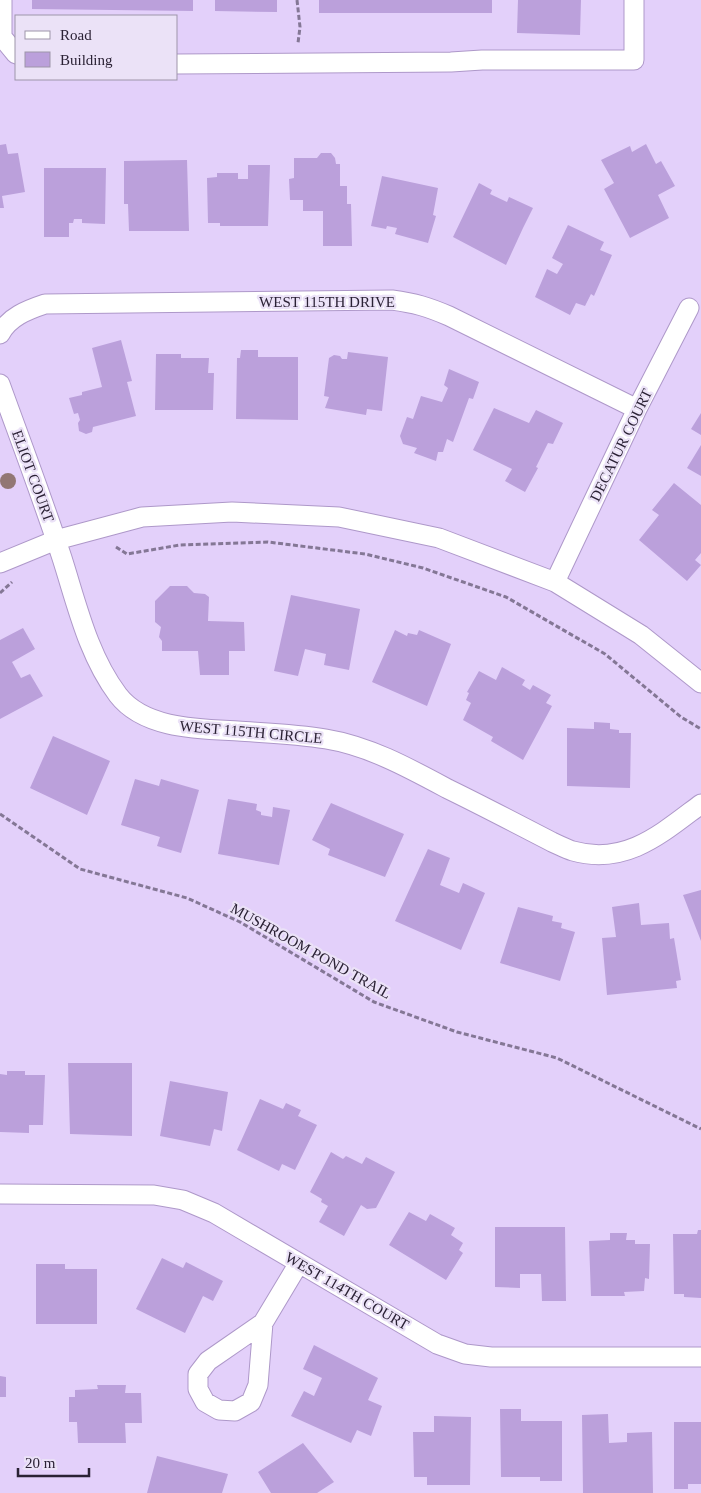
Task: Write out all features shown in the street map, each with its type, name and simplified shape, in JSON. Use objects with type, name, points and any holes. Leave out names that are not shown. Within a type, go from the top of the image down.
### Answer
[{"type":"street","points":[[2,0],[2,37],[15,53]]},
{"type":"street","points":[[178,64],[634,60],[634,0]]},
{"type":"street","name":"WEST 115TH DRIVE","points":[[0,332],[23,312],[45,304],[392,300],[428,307],[637,409]]},
{"type":"street","name":"DECATUR COURT","points":[[555,582],[637,409],[690,308]]},
{"type":"street","name":"ELIOT COURT","points":[[0,384],[56,540]]},
{"type":"street","points":[[0,563],[56,540],[142,517],[232,512],[339,517],[439,538],[555,582],[641,635],[701,683]]},
{"type":"street","name":"WEST 115TH CIRCLE","points":[[56,540],[79,616],[98,661],[119,696],[149,717],[164,723],[190,728],[299,735],[359,747],[401,764],[552,842],[573,851],[588,854],[618,853],[641,846],[701,804]]},
{"type":"street","name":"WEST 114TH COURT","points":[[0,1194],[154,1195],[183,1200],[214,1213],[437,1344],[465,1354],[491,1357],[701,1357]]},
{"type":"street","points":[[263,1323],[258,1385],[251,1402],[235,1411],[219,1410],[205,1402],[198,1389],[198,1374],[208,1361],[263,1323],[299,1263]]},
{"type":"path","points":[[295,63],[300,27],[298,0]]},
{"type":"path","points":[[114,546],[127,554],[180,545],[268,542],[365,554],[423,568],[506,597],[605,654],[681,717],[701,729]]},
{"type":"path","points":[[0,593],[18,576]]},
{"type":"path","name":"MUSHROOM POND TRAIL","points":[[0,814],[80,869],[187,898],[240,922],[374,1002],[457,1032],[557,1058],[701,1129]]},
{"type":"building","points":[[32,0],[193,0],[193,11],[32,9]]},
{"type":"building","points":[[215,0],[277,0],[277,12],[215,11]]},
{"type":"building","points":[[319,0],[492,0],[492,13],[319,13]]},
{"type":"building","points":[[518,0],[581,0],[580,35],[517,33]]},
{"type":"building","points":[[6,144],[8,154],[18,153],[25,192],[2,196],[4,208],[0,208],[0,145]]},
{"type":"building","points":[[646,144],[656,164],[661,161],[675,186],[658,195],[669,218],[630,238],[604,189],[614,183],[601,160],[630,146],[632,152]]},
{"type":"building","points":[[321,153],[331,153],[335,158],[336,164],[340,164],[340,186],[347,186],[347,204],[351,204],[352,246],[323,246],[323,211],[303,211],[303,200],[290,200],[289,179],[294,178],[294,158],[317,158]]},
{"type":"building","points":[[187,160],[189,231],[129,231],[128,204],[124,204],[124,161]]},
{"type":"building","points":[[248,165],[270,165],[268,226],[220,226],[220,223],[208,223],[207,178],[217,177],[217,173],[238,173],[238,179],[248,179]]},
{"type":"building","points":[[44,168],[106,168],[105,224],[82,223],[82,219],[74,219],[73,223],[69,223],[69,237],[44,237]]},
{"type":"building","points":[[382,176],[438,188],[433,215],[436,216],[428,243],[395,234],[397,228],[387,226],[386,229],[371,226]]},
{"type":"building","points":[[479,183],[492,190],[490,194],[507,202],[509,197],[533,208],[506,265],[453,237]]},
{"type":"building","points":[[568,225],[604,242],[600,250],[612,255],[594,296],[591,294],[585,306],[576,303],[570,315],[535,297],[547,269],[557,274],[563,264],[552,258]]},
{"type":"building","points":[[121,340],[132,381],[127,382],[136,416],[93,427],[92,432],[86,434],[79,431],[78,423],[80,420],[78,413],[74,414],[69,398],[82,395],[82,392],[102,387],[92,348]]},
{"type":"building","points":[[241,350],[258,350],[258,357],[298,357],[298,420],[236,419],[237,358],[240,358]]},
{"type":"building","points":[[348,352],[388,357],[382,411],[367,409],[366,415],[325,408],[329,397],[324,396],[329,358],[334,355],[347,359]]},
{"type":"building","points":[[156,354],[181,354],[181,358],[209,358],[208,373],[214,373],[213,410],[155,410]]},
{"type":"building","points":[[449,369],[479,382],[473,399],[469,398],[453,442],[447,439],[443,452],[438,452],[436,461],[414,453],[417,448],[403,444],[400,436],[407,417],[413,419],[421,396],[442,402],[448,388],[444,385]]},
{"type":"building","points":[[494,408],[529,423],[536,410],[563,423],[553,444],[548,443],[536,467],[538,468],[525,492],[505,481],[512,469],[473,450]]},
{"type":"building","points":[[701,413],[701,435],[691,429]]},
{"type":"building","points":[[701,445],[701,476],[687,468]]},
{"type":"building","points":[[674,483],[701,505],[701,553],[695,560],[701,565],[687,581],[639,540],[659,515],[652,510]]},
{"type":"building","points":[[170,586],[187,586],[194,593],[205,594],[209,597],[208,621],[244,622],[245,651],[229,651],[229,675],[200,675],[198,651],[162,651],[162,641],[159,637],[161,627],[155,622],[155,601]]},
{"type":"building","points":[[291,595],[360,609],[349,670],[324,665],[326,654],[305,649],[298,676],[274,671]]},
{"type":"building","points":[[23,628],[35,649],[12,662],[21,678],[30,674],[43,696],[0,719],[0,640]]},
{"type":"building","points":[[395,630],[407,636],[408,633],[417,635],[419,630],[451,644],[427,706],[372,682]]},
{"type":"building","points":[[502,667],[525,680],[522,685],[530,690],[533,685],[551,695],[546,703],[552,706],[523,760],[491,741],[493,737],[463,720],[471,703],[466,700],[469,693],[467,692],[479,671],[496,680]]},
{"type":"building","points":[[594,722],[610,723],[610,729],[619,730],[619,733],[631,733],[630,788],[567,786],[567,728],[594,729]]},
{"type":"building","points":[[53,736],[110,761],[87,815],[30,788]]},
{"type":"building","points":[[135,779],[159,786],[161,779],[199,790],[181,853],[157,846],[160,837],[121,825]]},
{"type":"building","points":[[228,799],[257,804],[256,810],[261,812],[261,815],[272,817],[273,807],[290,810],[279,865],[218,854]]},
{"type":"building","points":[[331,803],[404,834],[385,877],[328,855],[330,849],[312,840]]},
{"type":"building","points":[[428,849],[450,858],[440,885],[459,893],[463,883],[485,893],[461,950],[395,921]]},
{"type":"building","points":[[701,890],[701,941],[683,895]]},
{"type":"building","points":[[639,903],[641,925],[669,923],[670,939],[674,938],[681,980],[676,981],[677,988],[607,995],[602,938],[616,937],[612,907]]},
{"type":"building","points":[[518,907],[553,916],[552,921],[562,923],[561,928],[575,932],[560,981],[500,963]]},
{"type":"building","points":[[68,1063],[132,1063],[132,1136],[70,1134]]},
{"type":"building","points":[[7,1071],[25,1071],[25,1075],[45,1075],[43,1125],[29,1125],[29,1133],[0,1132],[0,1074],[7,1075]]},
{"type":"building","points":[[170,1081],[228,1092],[222,1131],[214,1129],[210,1146],[160,1136]]},
{"type":"building","points":[[260,1099],[283,1109],[286,1103],[301,1110],[298,1116],[317,1125],[295,1170],[282,1164],[279,1171],[237,1150]]},
{"type":"building","points":[[331,1152],[343,1159],[346,1156],[362,1164],[366,1157],[395,1172],[376,1208],[367,1209],[361,1205],[344,1236],[319,1222],[328,1206],[321,1202],[322,1199],[310,1192]]},
{"type":"building","points":[[409,1212],[426,1221],[430,1214],[455,1228],[451,1235],[463,1243],[459,1250],[463,1253],[446,1280],[389,1245]]},
{"type":"building","points":[[495,1227],[565,1227],[566,1301],[542,1301],[541,1274],[520,1274],[520,1288],[495,1287]]},
{"type":"building","points":[[698,1230],[701,1230],[701,1298],[684,1297],[684,1294],[674,1294],[673,1234],[697,1234]]},
{"type":"building","points":[[610,1233],[627,1233],[626,1240],[635,1240],[635,1244],[650,1244],[649,1279],[645,1278],[644,1291],[624,1292],[625,1296],[591,1296],[589,1241],[610,1240]]},
{"type":"building","points":[[162,1258],[183,1268],[186,1262],[223,1281],[213,1301],[203,1296],[185,1333],[136,1309]]},
{"type":"building","points":[[36,1264],[65,1264],[65,1269],[97,1269],[97,1324],[36,1324]]},
{"type":"building","points":[[314,1345],[378,1378],[368,1400],[382,1406],[371,1436],[357,1430],[351,1443],[291,1416],[304,1391],[314,1396],[322,1378],[303,1369]]},
{"type":"building","points":[[0,1376],[6,1377],[6,1397],[0,1397]]},
{"type":"building","points":[[97,1385],[126,1385],[125,1393],[141,1393],[142,1423],[125,1423],[126,1443],[78,1443],[77,1422],[69,1422],[69,1397],[75,1397],[75,1390],[98,1389]]},
{"type":"building","points":[[500,1409],[521,1409],[521,1421],[562,1421],[562,1481],[540,1481],[540,1477],[501,1477]]},
{"type":"building","points":[[608,1414],[609,1443],[627,1442],[627,1433],[652,1432],[653,1493],[583,1493],[582,1415]]},
{"type":"building","points":[[434,1416],[471,1417],[470,1485],[427,1485],[427,1477],[414,1477],[413,1432],[434,1432]]},
{"type":"building","points":[[674,1422],[701,1422],[701,1484],[688,1484],[688,1489],[674,1489]]},
{"type":"building","points":[[303,1443],[334,1482],[317,1493],[271,1493],[258,1472]]},
{"type":"building","points":[[157,1456],[228,1474],[222,1493],[147,1493]]}]
